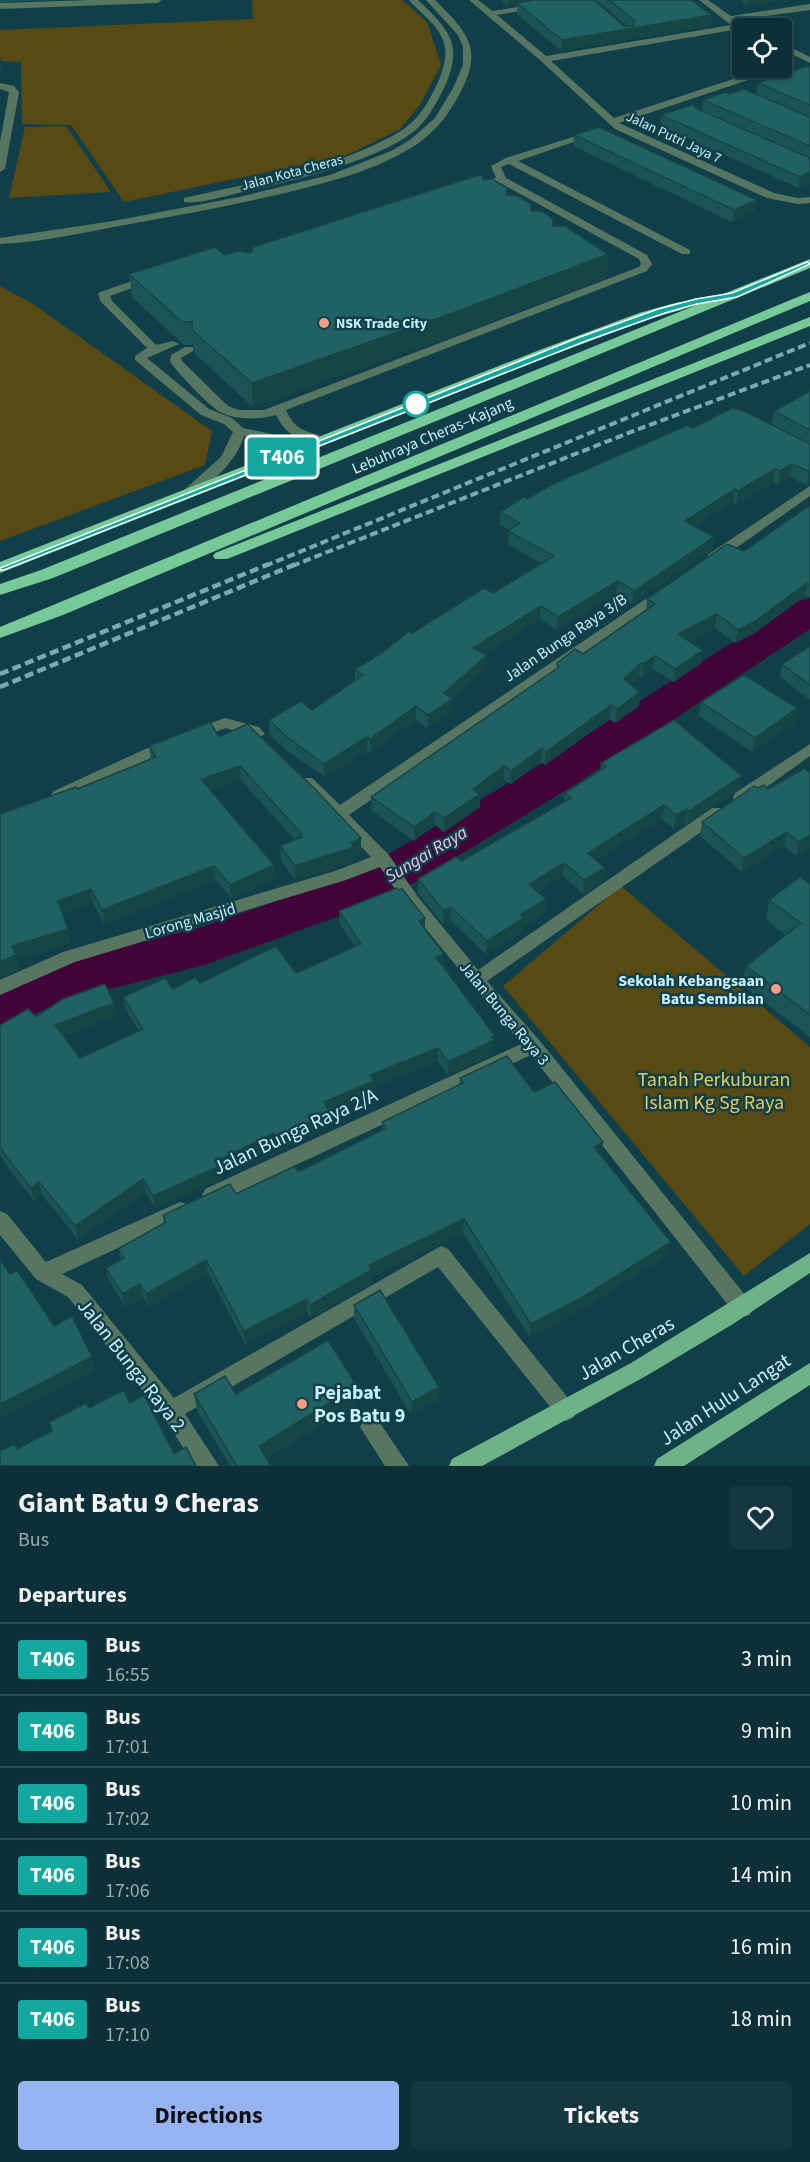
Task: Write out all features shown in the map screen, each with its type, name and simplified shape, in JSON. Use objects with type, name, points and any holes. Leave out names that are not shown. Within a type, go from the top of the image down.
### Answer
[{"type":"highway","name":"Lebuhraya Cheras–Kajang","points":[[0,590],[47,574],[810,263]]},
{"type":"highway","points":[[0,568],[644,316],[696,301],[734,295]]},
{"type":"highway","name":"Lebuhraya Cheras–Kajang","points":[[0,633],[810,296]]},
{"type":"highway","points":[[57,611],[123,595],[810,321]]},
{"type":"main road","name":"Jalan Cheras","points":[[460,1466],[566,1411],[743,1308],[810,1262]]},
{"type":"main road","name":"Jalan Hulu Langat","points":[[666,1466],[810,1373]]},
{"type":"street","points":[[0,6],[155,0]]},
{"type":"street","name":"Jalan Kota Cheras","points":[[0,239],[15,231],[138,210],[296,176],[366,153],[395,138],[416,125],[427,111],[449,68],[452,54],[449,41],[441,28],[413,0]]},
{"type":"street","name":"Jalan Kota Cheras","points":[[0,239],[17,240],[143,219],[274,192],[343,173],[380,159],[411,143],[431,129],[444,114],[468,68],[469,53],[465,40],[456,26],[430,0]]},
{"type":"street","name":"Jalan Putri Jaya 7","points":[[473,0],[544,59],[609,128],[771,196],[798,201],[810,200]]},
{"type":"street","points":[[490,14],[577,0]]},
{"type":"street","points":[[703,0],[732,21]]},
{"type":"street","points":[[728,19],[810,7]]},
{"type":"street","points":[[544,59],[732,28]]},
{"type":"street","points":[[792,51],[807,59]]},
{"type":"street","points":[[792,62],[807,59]]},
{"type":"street","points":[[189,349],[175,357],[176,362],[224,409],[238,414],[266,414],[643,269],[647,264],[643,257],[594,231],[563,219],[512,191],[501,180],[496,166],[609,128],[744,78]]},
{"type":"street","points":[[722,85],[733,90]]},
{"type":"street","points":[[0,86],[11,88],[14,92],[2,138],[0,169]]},
{"type":"street","points":[[509,160],[686,252]]},
{"type":"street","points":[[459,189],[481,182],[501,180]]},
{"type":"street","points":[[576,238],[594,231]]},
{"type":"street","points":[[154,349],[106,302],[104,294],[164,274]]},
{"type":"street","points":[[173,344],[154,349],[138,358],[205,412],[228,421],[239,431],[309,446]]},
{"type":"street","points":[[279,408],[286,423],[296,434],[325,440]]},
{"type":"street","points":[[224,409],[228,421]]},
{"type":"street","points":[[190,492],[222,466],[231,455],[239,431]]},
{"type":"street","points":[[702,564],[810,490]]},
{"type":"street","name":"Jalan Bunga Raya 3/B","points":[[340,813],[673,584]]},
{"type":"street","points":[[42,802],[148,752],[225,723],[254,731],[271,747]]},
{"type":"street","points":[[476,980],[810,750]]},
{"type":"street","name":"Jalan Bunga Raya 3","points":[[297,772],[383,859],[412,901],[476,980],[534,1046],[743,1308]]},
{"type":"street","name":"Lorong Masjid","points":[[0,988],[90,950],[340,876],[383,859]]},
{"type":"street","name":"Jalan Bunga Raya 2/A","points":[[43,1273],[534,1046]]},
{"type":"street","name":"Jalan Bunga Raya 2","points":[[0,1220],[43,1273],[75,1291],[171,1411],[208,1466]]},
{"type":"street","points":[[171,1411],[441,1255],[566,1411]]},
{"type":"street","points":[[372,1427],[398,1466]]},
{"type":"green space","points":[[252,0],[402,0],[427,22],[441,65],[419,106],[400,129],[345,156],[124,202],[71,125],[22,124],[21,62],[0,61],[0,30],[253,19]]},
{"type":"green space","points":[[66,126],[111,192],[9,198],[25,127]]},
{"type":"green space","points":[[0,286],[33,304],[212,431],[205,465],[0,541]]},
{"type":"green space","name":"Tanah Perkuburan Islam Kg Sg Raya","points":[[621,886],[810,1047],[810,1224],[744,1276],[503,986]]},
{"type":"building","points":[[534,0],[594,0],[624,26],[634,26],[634,20],[609,0],[691,0],[712,15],[562,40],[517,3]]},
{"type":"building","points":[[810,65],[810,105],[758,83],[772,78],[792,78],[792,71]]},
{"type":"building","points":[[744,89],[810,117],[810,146],[703,100],[725,92],[730,94]]},
{"type":"building","points":[[694,104],[695,108],[810,158],[810,172],[800,177],[661,115]]},
{"type":"building","points":[[599,127],[757,200],[734,210],[574,135]]},
{"type":"building","name":"NSK Trade City","points":[[482,174],[483,180],[492,179],[507,188],[506,195],[518,196],[531,204],[531,211],[542,211],[553,219],[553,226],[565,226],[608,254],[461,310],[252,383],[192,330],[192,322],[182,322],[129,274],[215,247],[225,255],[240,251],[251,253],[253,247]]},
{"type":"building","points":[[810,391],[810,430],[774,411],[803,395]]},
{"type":"building","points":[[732,408],[744,411],[810,444],[810,472],[792,464],[780,471],[775,469],[738,491],[735,489],[685,521],[714,537],[634,591],[618,581],[558,617],[541,606],[473,648],[487,655],[444,693],[453,699],[428,715],[416,706],[370,739],[367,737],[324,764],[286,736],[269,720],[301,701],[312,710],[363,675],[355,669],[382,653],[409,631],[412,633],[484,588],[493,593],[554,556],[508,531],[520,523],[500,512],[524,497],[527,499],[553,484],[688,425],[693,428]]},
{"type":"building","points":[[810,505],[810,584],[807,583],[757,620],[738,630],[717,614],[678,634],[703,650],[675,669],[655,656],[641,663],[624,679],[640,692],[617,709],[611,705],[546,752],[542,748],[511,771],[504,766],[473,789],[480,794],[444,818],[435,812],[414,827],[371,797],[559,667],[557,663],[575,649],[583,654],[655,604],[647,599],[727,544],[744,551]]},
{"type":"building","points":[[810,646],[810,685],[782,664]]},
{"type":"building","points":[[744,675],[797,708],[755,738],[701,702]]},
{"type":"building","points":[[674,720],[742,776],[689,811],[687,809],[676,815],[664,805],[588,853],[605,868],[584,880],[564,863],[529,884],[546,899],[520,915],[524,918],[487,941],[451,907],[443,910],[418,879],[456,857],[461,861],[571,798],[565,793],[606,767],[601,763]]},
{"type":"building","points":[[210,722],[219,737],[247,724],[315,789],[361,838],[351,843],[354,847],[295,866],[280,846],[302,837],[300,835],[302,834],[240,766],[201,779],[274,865],[230,885],[214,866],[102,910],[91,889],[58,901],[68,929],[12,946],[16,955],[0,962],[0,814],[76,787],[77,789],[156,757],[149,746]]},
{"type":"building","points":[[805,768],[810,773],[810,835],[799,842],[787,832],[744,858],[702,822],[754,786],[758,788],[764,785],[768,789]]},
{"type":"building","points":[[800,877],[810,884],[810,1015],[746,966],[801,923],[769,900]]},
{"type":"building","points":[[397,888],[402,889],[425,918],[419,921],[444,954],[436,957],[495,1036],[492,1037],[495,1040],[448,1062],[438,1048],[370,1075],[374,1081],[324,1102],[330,1112],[277,1138],[274,1133],[217,1161],[220,1166],[153,1196],[143,1179],[75,1226],[39,1182],[31,1188],[8,1159],[0,1147],[0,1025],[28,1009],[36,1017],[63,999],[105,984],[114,1003],[55,1025],[80,1058],[143,1029],[123,997],[165,978],[173,989],[195,977],[200,983],[276,946],[296,973],[361,944],[339,911]]},
{"type":"building","points":[[507,1056],[534,1092],[555,1082],[603,1142],[594,1147],[671,1242],[581,1298],[531,1324],[464,1219],[369,1265],[371,1270],[310,1305],[307,1299],[244,1331],[206,1260],[146,1294],[140,1284],[122,1294],[106,1268],[124,1258],[118,1249],[166,1222],[163,1215],[230,1184],[236,1194],[295,1166],[298,1172],[386,1128],[382,1122],[463,1083],[460,1078]]},
{"type":"building","points":[[0,1259],[10,1274],[17,1270],[54,1326],[72,1316],[92,1357],[0,1404]]},
{"type":"building","points":[[380,1290],[439,1387],[412,1402],[354,1305]]},
{"type":"building","points":[[328,1340],[357,1386],[259,1446],[271,1466],[237,1466],[194,1394],[225,1376],[236,1394]]},
{"type":"building","points":[[124,1390],[130,1403],[144,1395],[174,1454],[186,1447],[196,1466],[0,1466],[0,1451],[15,1444],[17,1449],[52,1431],[49,1422],[86,1403],[89,1408]]},
{"type":"waterway","name":"Sungai Raya","points":[[0,1008],[50,984],[204,946],[372,886],[560,773],[810,611]]},
{"type":"railway","points":[[265,566],[810,343]]},
{"type":"railway","points":[[292,566],[636,430],[810,365]]},
{"type":"railway","points":[[0,674],[269,564]]},
{"type":"railway","points":[[0,687],[296,564]]},
{"type":"bus line","name":"T406","points":[[0,568],[644,316],[696,301],[734,295],[810,264]]},
{"type":"place","name":"NSK Trade City","points":[[324,323]]},
{"type":"place","name":"Sekolah Kebangsaan Batu Sembilan","points":[[776,989]]},
{"type":"place","name":"Pejabat Pos Batu 9","points":[[302,1404]]}]
